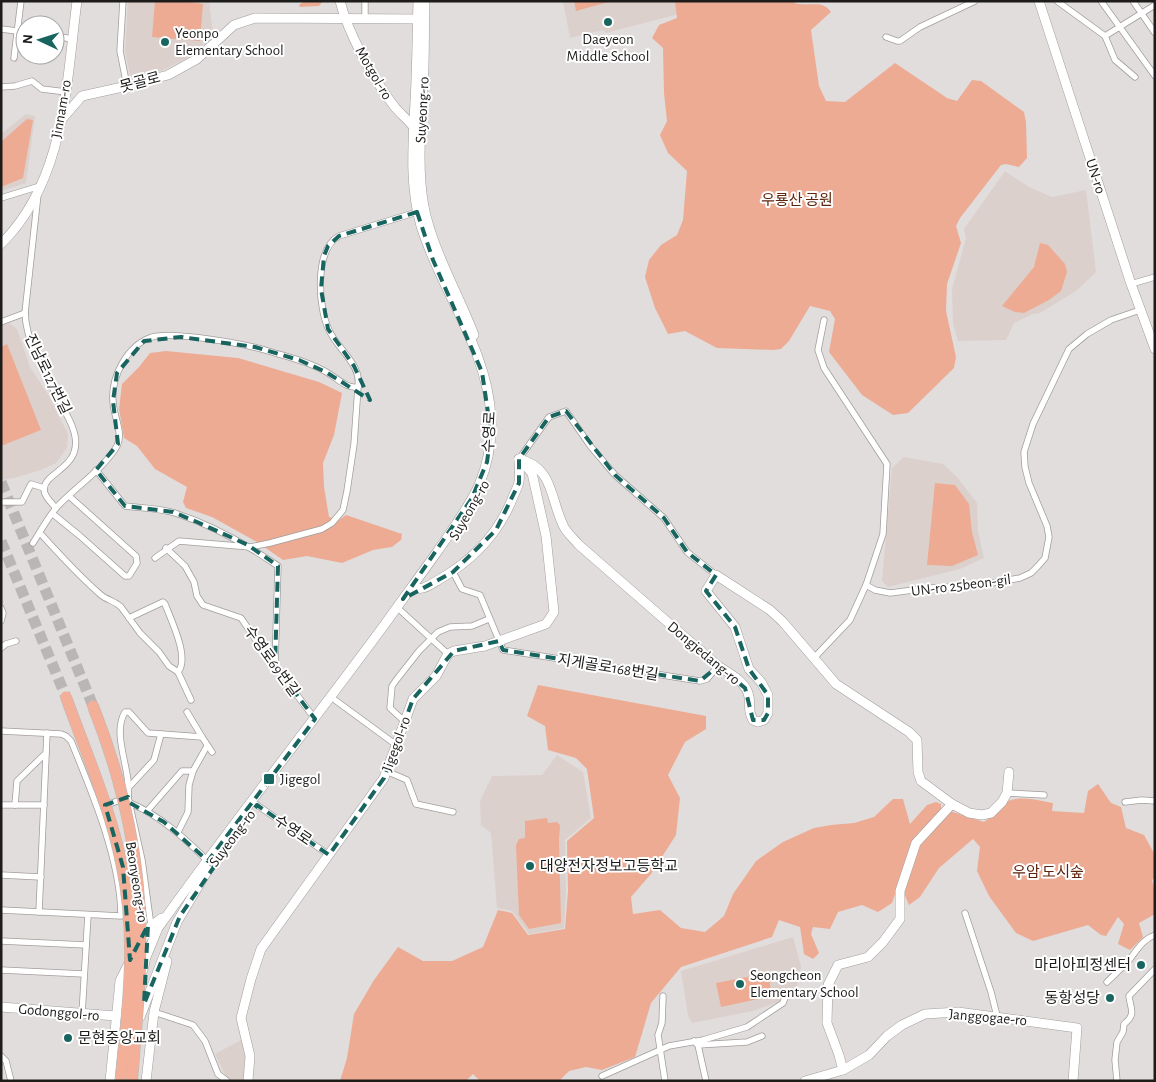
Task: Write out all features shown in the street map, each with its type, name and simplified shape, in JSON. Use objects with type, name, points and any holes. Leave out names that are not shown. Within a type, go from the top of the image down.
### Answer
[{"type":"highway","name":"Beonyeong-ro","points":[[66,697],[112,823],[129,909],[130,977],[122,1080]]},
{"type":"highway","name":"Beonyeong-ro","points":[[93,706],[115,768],[137,876],[150,925],[139,971],[122,1080]]},
{"type":"highway","points":[[138,1081],[150,925]]},
{"type":"highway","points":[[122,1080],[126,952]]},
{"type":"main road","name":"Jinnam-ro","points":[[1,244],[25,216],[39,190],[54,150],[62,119],[77,1]]},
{"type":"main road","name":"Motgol-ro","points":[[340,1],[344,18],[379,85],[395,108],[414,126],[420,138]]},
{"type":"main road","name":"수영로","points":[[315,719],[414,588],[463,514],[479,485],[489,451],[492,420],[488,390],[457,310],[433,260],[418,212],[412,180],[421,19],[418,1]]},
{"type":"main road","name":"Suyeong-ro","points":[[122,1080],[139,1019],[163,957],[180,916],[204,876],[400,611],[414,588],[460,529],[483,490],[492,464],[497,425],[492,382],[440,253],[425,210],[420,175],[423,84],[421,19],[424,1]]},
{"type":"main road","name":"UN-ro","points":[[1039,1],[1131,284],[1155,349]]},
{"type":"main road","name":"못골로","points":[[82,96],[168,75],[197,59],[234,25],[255,18],[421,19]]},
{"type":"main road","points":[[62,119],[82,96],[67,82]]},
{"type":"main road","points":[[414,588],[422,588],[453,572],[477,552],[496,530],[507,511],[519,483],[519,459]]},
{"type":"main road","points":[[448,654],[454,651],[485,646],[546,624],[554,612],[546,536],[532,473],[519,459]]},
{"type":"main road","name":"Dongjedang-ro","points":[[519,459],[530,462],[544,473],[564,528],[579,545],[718,666],[746,688],[750,697],[748,712],[753,720],[758,722],[764,720],[768,713],[768,695],[761,682],[749,669],[735,627],[706,591],[716,575]]},
{"type":"main road","points":[[716,575],[770,610],[783,622],[836,684],[913,736],[917,740],[918,772],[921,781],[952,804],[968,814],[982,815],[991,813],[1002,802],[1007,793],[1008,772]]},
{"type":"main road","name":"Jigegol-ro","points":[[248,1081],[250,1056],[241,1018],[261,949],[384,778],[395,744],[414,699],[436,676],[448,654]]},
{"type":"main road","name":"Suyeong-ro","points":[[150,925],[170,912],[315,719]]},
{"type":"main road","points":[[842,1070],[839,1055],[827,1023],[828,985],[838,965],[868,957],[883,942],[900,919],[900,891],[916,843],[952,804]]},
{"type":"main road","name":"Suyeong-ro","points":[[146,1081],[154,1012],[180,916]]},
{"type":"main road","points":[[122,1080],[132,1008],[146,957],[150,925]]},
{"type":"main road","points":[[150,925],[166,943],[163,957]]},
{"type":"main road","points":[[122,1080],[116,1016],[120,981],[150,925]]},
{"type":"main road","name":"Godonggol-ro","points":[[1,1007],[116,1016]]},
{"type":"main road","name":"Janggogae-ro","points":[[804,1081],[842,1070],[868,1055],[887,1036],[902,1025],[925,1014],[958,1012],[1077,1028],[1075,1080]]},
{"type":"street","points":[[19,15],[21,1]]},
{"type":"street","points":[[123,1],[120,51],[127,86]]},
{"type":"street","points":[[365,1],[365,18]]},
{"type":"street","points":[[886,37],[900,41],[920,27],[975,1]]},
{"type":"street","points":[[1057,1],[1105,36],[1115,60],[1135,77]]},
{"type":"street","points":[[1100,1],[1155,76]]},
{"type":"street","points":[[1133,1],[1155,33]]},
{"type":"street","points":[[1105,36],[1155,5]]},
{"type":"street","points":[[1,29],[15,32]]},
{"type":"street","points":[[65,38],[72,39]]},
{"type":"street","points":[[14,58],[15,49]]},
{"type":"street","points":[[1,87],[15,86],[32,80],[42,89],[66,92]]},
{"type":"street","points":[[1,198],[39,190]]},
{"type":"street","name":"진남로127번길","points":[[39,190],[24,312],[26,329],[30,343],[71,422],[76,437],[74,454],[66,466],[47,482],[44,488]]},
{"type":"street","points":[[154,558],[166,548],[179,541],[250,546],[270,543],[322,529],[332,523],[343,510],[354,444],[358,374],[328,329],[323,310],[321,282],[324,256],[333,239],[339,236],[418,212]]},
{"type":"street","points":[[1131,284],[1155,277]]},
{"type":"street","name":"UN-ro 25beon-gil","points":[[866,585],[875,590],[890,593],[929,588],[974,586],[1020,578],[1038,566],[1045,558],[1049,537],[1047,526],[1029,483],[1025,467],[1024,452],[1033,424],[1068,349],[1087,334],[1112,320],[1140,310]]},
{"type":"street","points":[[1,322],[24,312]]},
{"type":"street","points":[[814,658],[850,620],[866,585],[883,534],[887,464],[824,368],[818,350],[824,320]]},
{"type":"street","points":[[33,543],[54,511],[96,470],[118,444],[120,433],[113,401],[117,373],[124,360],[144,341],[154,337],[181,337],[230,342],[255,347],[299,360],[326,372],[349,387],[358,386]]},
{"type":"street","points":[[519,459],[549,417],[566,412],[590,447],[615,475],[664,518],[687,552],[716,575]]},
{"type":"street","points":[[96,470],[125,506],[173,512],[250,546],[278,566],[275,666]]},
{"type":"street","points":[[1,502],[22,502],[30,484],[44,488],[54,511],[125,576],[129,576],[137,563],[136,556],[69,496]]},
{"type":"street","points":[[40,533],[86,582],[108,601],[118,604],[140,634],[159,652],[169,666],[178,672],[191,700]]},
{"type":"street","name":"수영로69번길","points":[[166,548],[185,566],[194,582],[197,596],[203,605],[241,618],[315,719]]},
{"type":"street","points":[[453,572],[462,588],[480,595],[499,641]]},
{"type":"street","points":[[129,618],[163,602],[165,604],[179,642],[182,657],[182,668],[178,672]]},
{"type":"street","points":[[1,608],[3,613],[1,621]]},
{"type":"street","points":[[400,611],[448,654]]},
{"type":"street","points":[[404,721],[390,708],[392,686],[419,651],[438,632],[450,627],[472,626],[489,619]]},
{"type":"street","name":"지게골로168번길","points":[[499,641],[503,650],[700,681],[707,680],[718,666]]},
{"type":"street","points":[[1,648],[6,644],[16,642]]},
{"type":"street","points":[[335,700],[395,744]]},
{"type":"street","points":[[150,925],[142,860],[129,800],[130,786],[121,739],[121,727],[125,712],[129,712],[148,732],[202,737]]},
{"type":"street","points":[[187,712],[212,752]]},
{"type":"street","points":[[1,730],[48,733],[66,736],[71,741],[91,789],[115,867],[121,916],[1,910]]},
{"type":"street","points":[[39,912],[48,733]]},
{"type":"street","points":[[130,786],[154,760],[160,734]]},
{"type":"street","points":[[178,832],[188,812],[189,785],[193,771],[207,746]]},
{"type":"street","points":[[15,805],[17,781],[46,752]]},
{"type":"street","points":[[148,810],[182,771],[193,771]]},
{"type":"street","points":[[386,771],[407,780],[416,804],[453,812]]},
{"type":"street","points":[[1007,793],[1044,795]]},
{"type":"street","points":[[97,809],[129,800],[148,810],[178,832],[208,861]]},
{"type":"street","points":[[1125,802],[1155,801]]},
{"type":"street","points":[[1,804],[44,805]]},
{"type":"street","name":"수영로","points":[[257,805],[329,855]]},
{"type":"street","points":[[3,876],[40,877]]},
{"type":"street","points":[[965,913],[997,1016]]},
{"type":"street","points":[[82,1014],[88,915]]},
{"type":"street","points":[[1107,982],[1138,948],[1155,934]]},
{"type":"street","points":[[1,941],[86,945]]},
{"type":"street","points":[[1117,1081],[1115,1060],[1117,1042],[1124,1024],[1132,1013],[1129,998],[1131,993],[1155,969]]},
{"type":"street","points":[[1,970],[84,974]]},
{"type":"street","points":[[696,1043],[747,1027],[782,1003],[786,995]]},
{"type":"street","points":[[662,996],[662,1023],[658,1035],[663,1080]]},
{"type":"street","points":[[154,1012],[193,1025],[206,1041],[218,1074],[227,1081]]},
{"type":"street","points":[[602,1076],[669,1046],[696,1043],[747,1042],[762,1036]]},
{"type":"street","points":[[696,1043],[706,1081]]},
{"type":"street","points":[[1,1056],[6,1061],[11,1081]]},
{"type":"highlighted area","points":[[417,212],[433,260],[482,372],[491,433],[487,462],[472,498],[403,599],[453,572],[496,530],[519,483],[519,459],[549,417],[566,411],[615,475],[664,518],[687,552],[716,575],[706,591],[735,627],[749,669],[768,695],[768,713],[764,720],[753,720],[745,688],[718,666],[700,681],[503,650],[499,641],[454,651],[413,699],[384,778],[329,855],[257,805],[180,916],[144,1004],[148,925],[130,960],[123,867],[105,805],[128,797],[130,803],[164,822],[208,861],[315,719],[275,666],[278,566],[248,545],[173,512],[125,506],[96,470],[118,444],[113,401],[117,373],[144,341],[181,337],[255,347],[299,360],[326,372],[370,400],[354,366],[328,329],[321,289],[324,256],[328,246],[339,236]]},
{"type":"shaded area","name":"Yeonpo Elementary School","points":[[128,1],[209,1],[213,33],[193,55],[163,70],[131,81],[125,50]]},
{"type":"shaded area","name":"Daeyeon Middle School","points":[[563,1],[675,1],[679,14],[606,33],[603,30],[570,38]]},
{"type":"shaded area","points":[[26,114],[35,116],[26,183],[1,191],[1,134]]},
{"type":"shaded area","points":[[1005,171],[1029,187],[1052,197],[1086,190],[1096,272],[1076,291],[1040,313],[1033,314],[1014,323],[1006,340],[958,341],[953,323],[952,289],[966,238],[964,229]]},
{"type":"shaded area","points":[[9,323],[17,329],[30,367],[49,396],[68,434],[67,448],[56,463],[41,470],[1,480],[1,326]]},
{"type":"shaded area","points":[[904,457],[943,464],[957,477],[977,503],[978,532],[984,558],[960,569],[888,587],[882,581],[892,468]]},
{"type":"shaded area","name":"대양전자정보고등학교","points":[[557,755],[583,772],[591,818],[565,840],[566,891],[564,928],[529,934],[512,911],[497,908],[491,833],[481,825],[480,801],[492,776],[542,775]]},
{"type":"shaded area","name":"Seongcheon Elementary School","points":[[793,937],[801,966],[795,996],[753,1011],[692,1023],[688,1016],[681,971]]},
{"type":"shaded area","points":[[243,1039],[246,1056],[243,1081],[231,1081],[225,1075],[215,1054]]},
{"type":"green space","points":[[155,1],[182,1],[203,4],[200,41],[152,37]]},
{"type":"green space","points":[[304,1],[323,1],[319,6],[300,7],[299,5]]},
{"type":"green space","points":[[574,1],[612,1],[576,11]]},
{"type":"green space","name":"우룡산 공원","points":[[675,1],[791,1],[798,4],[825,6],[831,12],[811,30],[819,86],[826,101],[845,102],[895,63],[947,98],[957,101],[972,80],[981,81],[1024,112],[1027,158],[1019,167],[1006,164],[1001,165],[960,218],[956,226],[961,243],[947,284],[946,311],[956,357],[954,368],[908,413],[893,415],[862,395],[829,352],[835,319],[830,311],[810,306],[789,341],[781,349],[717,348],[685,331],[668,334],[655,308],[645,277],[649,260],[661,245],[677,235],[683,220],[687,171],[668,153],[660,135],[667,121],[663,48],[652,38],[659,25],[677,18]]},
{"type":"green space","points":[[27,119],[33,120],[23,178],[1,187],[1,142]]},
{"type":"green space","points":[[1040,243],[1048,245],[1065,264],[1067,272],[1061,291],[1049,300],[1024,313],[1015,312],[1002,306],[1034,267]]},
{"type":"green space","points":[[7,344],[41,430],[1,446],[1,347]]},
{"type":"green space","points":[[166,351],[238,358],[319,382],[342,393],[334,435],[323,463],[324,487],[329,517],[339,520],[346,515],[402,534],[401,540],[392,547],[373,550],[342,563],[307,556],[283,560],[257,542],[212,517],[186,508],[183,502],[187,487],[155,469],[137,446],[124,438],[119,409],[122,384],[150,353]]},
{"type":"green space","points":[[935,483],[955,485],[969,504],[972,532],[978,555],[952,566],[927,565]]},
{"type":"green space","points":[[538,685],[706,716],[706,729],[685,742],[668,775],[680,798],[676,835],[651,874],[631,897],[633,914],[660,910],[681,928],[705,932],[724,916],[733,894],[756,861],[783,842],[814,828],[854,823],[874,817],[893,799],[903,799],[910,824],[927,805],[936,802],[941,804],[941,811],[913,843],[892,903],[878,912],[862,905],[838,912],[830,929],[813,927],[811,934],[819,953],[813,959],[804,954],[800,927],[779,920],[772,937],[681,967],[651,1003],[635,1057],[602,1070],[586,1067],[569,1071],[559,1081],[480,1081],[473,1074],[466,1081],[340,1081],[347,1058],[354,1014],[374,980],[398,947],[423,961],[452,961],[483,947],[498,910],[512,913],[528,935],[565,929],[568,891],[567,841],[594,818],[587,769],[576,758],[548,750],[545,726],[527,716]]},
{"type":"green space","name":"우암 도시숲","points":[[1098,784],[1111,803],[1121,807],[1126,828],[1144,835],[1155,855],[1155,877],[1152,880],[1155,894],[1155,914],[1139,923],[1143,937],[1130,950],[1118,944],[1124,924],[1118,917],[1106,936],[1101,935],[1088,925],[1033,941],[1016,933],[989,896],[977,871],[980,847],[973,839],[939,868],[920,897],[909,905],[903,891],[920,844],[950,811],[984,822],[1005,803],[1010,800],[1022,799],[1053,803],[1052,811],[1084,813],[1088,791]]},
{"type":"green space","points":[[547,818],[548,823],[557,822],[560,825],[561,923],[529,929],[519,915],[516,845],[519,839],[525,838],[525,821]]},
{"type":"green space","points":[[768,973],[772,996],[721,1007],[716,983]]},
{"type":"tunnel","points":[[1,482],[93,706]]},
{"type":"tunnel","points":[[1,541],[66,697]]},
{"type":"place","name":"Daeyeon Middle School","points":[[608,22]]},
{"type":"place","name":"Yeonpo Elementary School","points":[[165,42]]},
{"type":"place","name":"Jigegol","points":[[269,779]]},
{"type":"place","name":"대양전자정보고등학교","points":[[530,866]]},
{"type":"place","name":"마리아피정센터","points":[[1141,965]]},
{"type":"place","name":"Seongcheon Elementary School","points":[[740,984]]},
{"type":"place","name":"동항성당","points":[[1110,998]]},
{"type":"place","name":"문현중앙교회","points":[[68,1038]]}]
